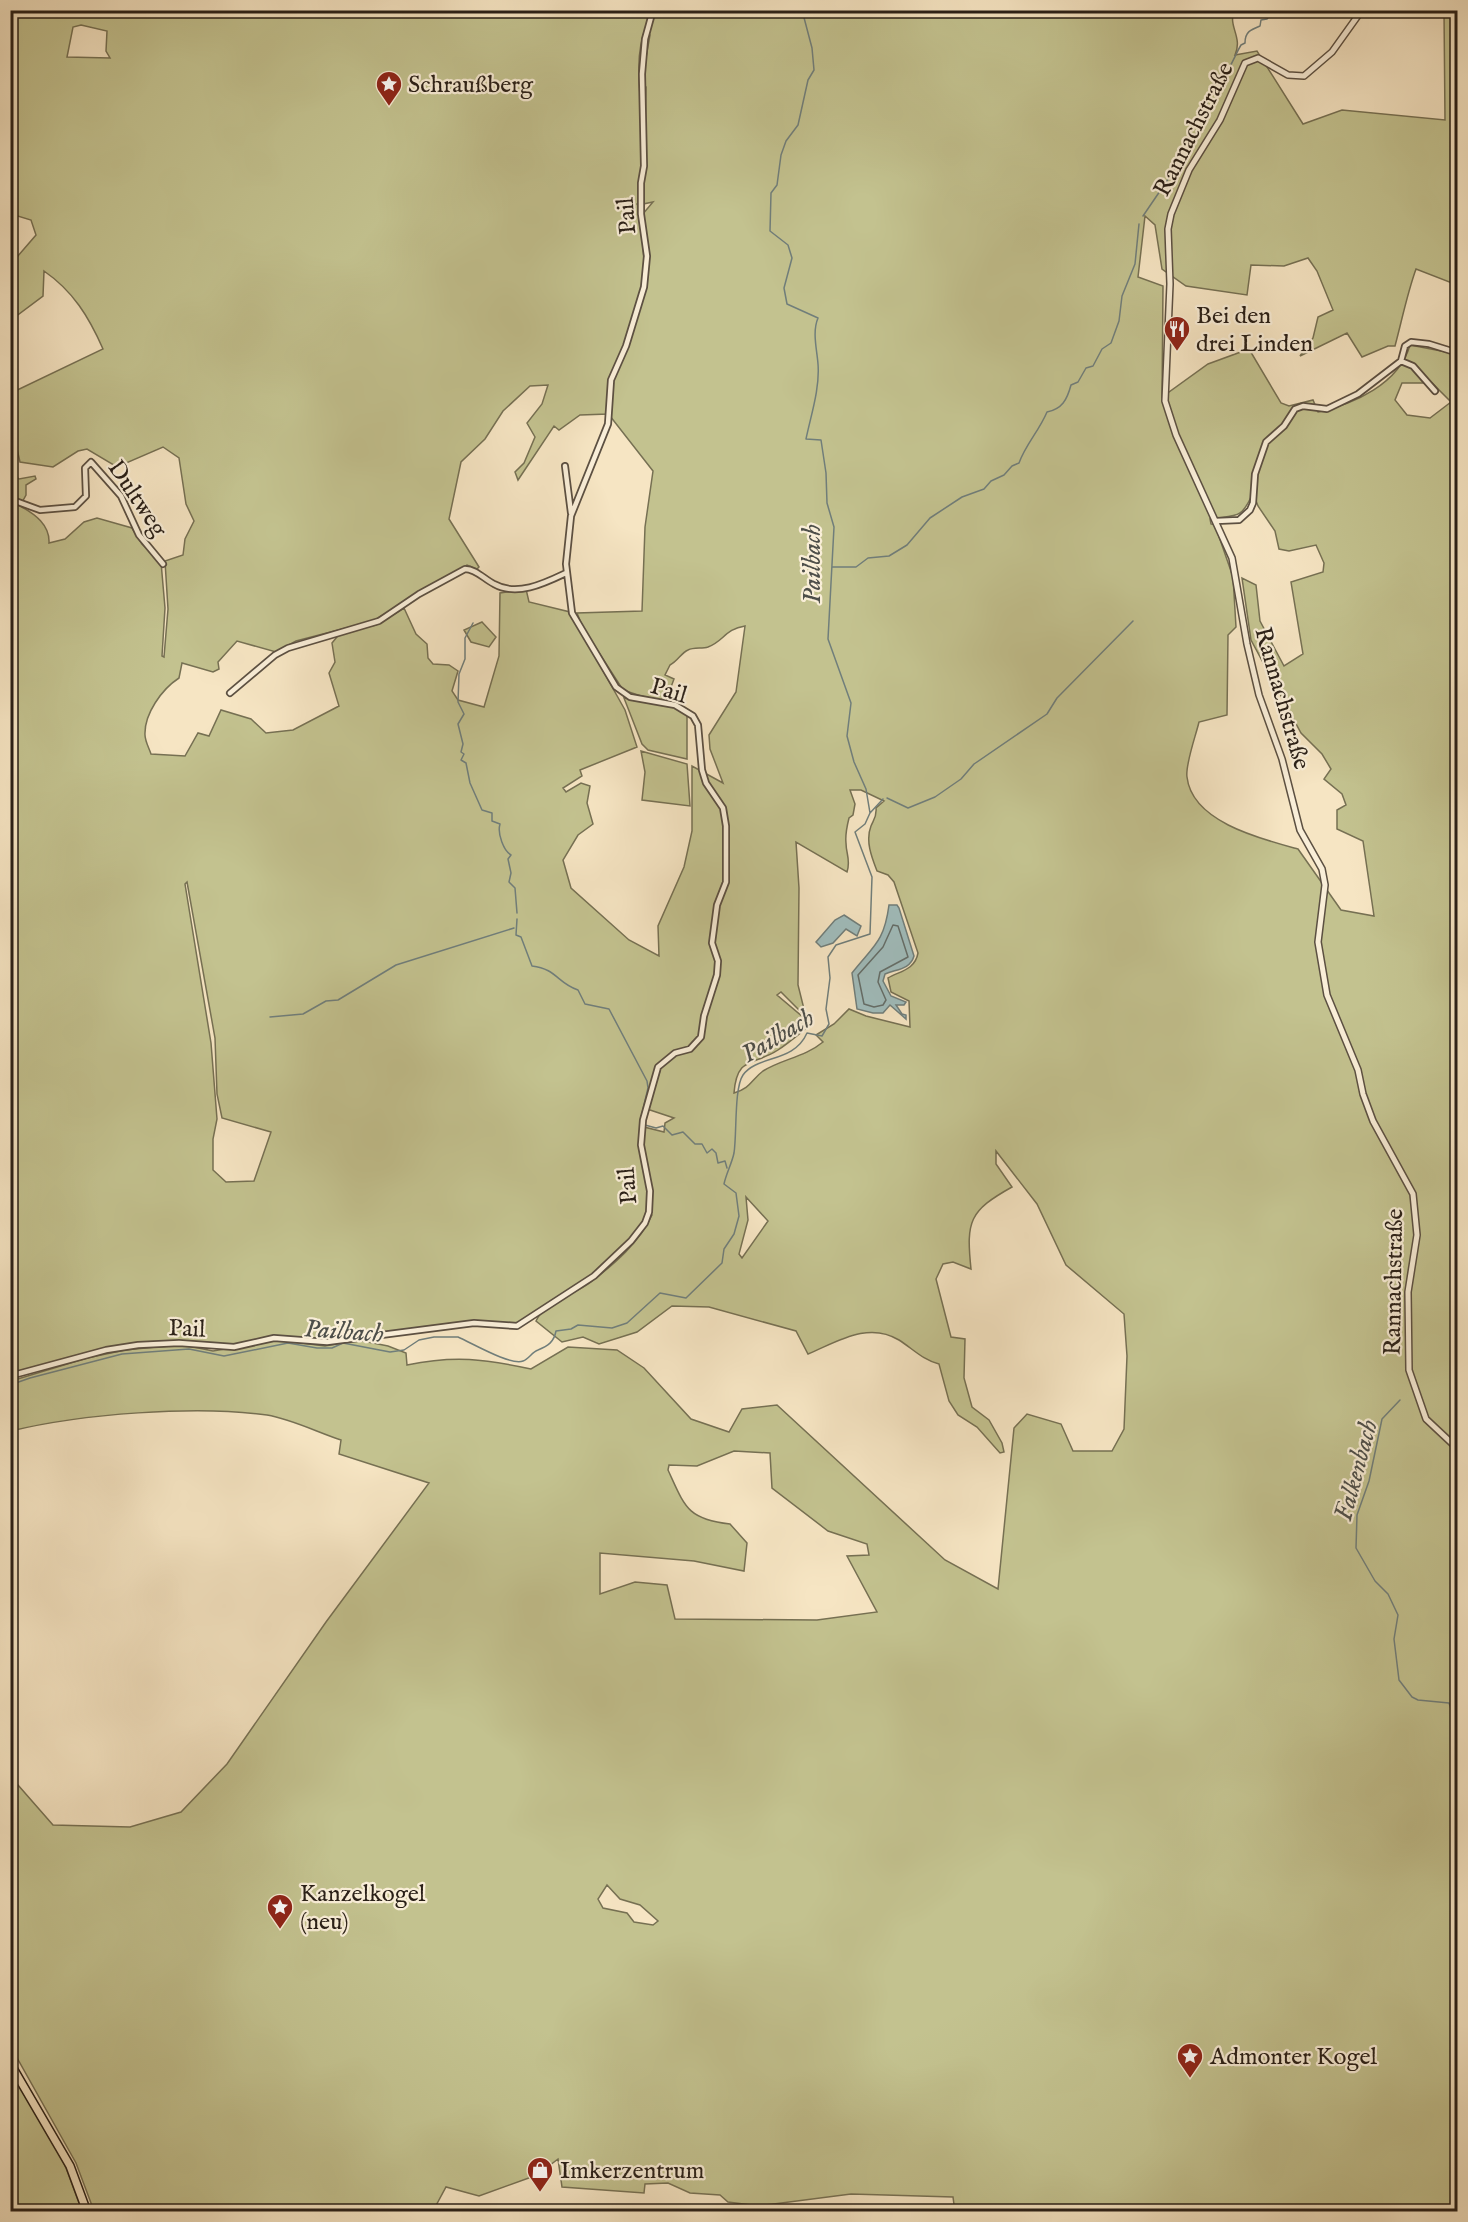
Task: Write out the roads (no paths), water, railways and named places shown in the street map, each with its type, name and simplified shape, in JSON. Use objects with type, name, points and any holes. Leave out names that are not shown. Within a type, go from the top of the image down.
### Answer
[{"type":"main road","points":[[10,2063],[70,2166],[87,2211]]},
{"type":"street","name":"Pail","points":[[571,516],[608,424],[611,380],[629,336],[644,287],[646,256],[641,214],[644,166],[642,74],[645,39],[653,10]]},
{"type":"street","name":"Rannachstraße","points":[[1362,10],[1332,52],[1304,76],[1288,75],[1258,58],[1245,63],[1220,120],[1190,170],[1172,214],[1168,238],[1170,284],[1165,401],[1176,435],[1216,521],[1236,571],[1247,644],[1264,710],[1282,759],[1296,819],[1322,869],[1325,885],[1318,942],[1327,995],[1358,1070],[1363,1094],[1373,1121],[1413,1194],[1416,1235],[1408,1293],[1409,1371],[1426,1419],[1458,1449]]},
{"type":"street","points":[[1216,521],[1239,520],[1250,510],[1255,474],[1266,442],[1284,426],[1295,409],[1303,406],[1332,407],[1366,389],[1401,361],[1405,346],[1410,342],[1458,353]]},
{"type":"street","points":[[1401,361],[1413,366],[1435,391]]},
{"type":"street","name":"Dultweg","points":[[10,499],[40,510],[75,507],[86,496],[85,468],[91,462],[121,496],[139,535],[163,564]]},
{"type":"street","name":"Pail","points":[[10,1376],[106,1350],[138,1345],[179,1343],[224,1348],[274,1338],[327,1342],[474,1323],[517,1326],[594,1275],[641,1230],[649,1212],[650,1191],[642,1156],[641,1132],[651,1088],[658,1067],[663,1060],[690,1049],[701,1037],[704,1016],[717,975],[717,961],[712,942],[717,905],[726,882],[726,826],[723,808],[706,783],[702,771],[698,725],[693,716],[675,705],[630,697],[616,687],[576,621],[566,573],[571,516],[565,466]]},
{"type":"street","points":[[230,693],[275,655],[288,648],[379,621],[435,585],[465,569],[473,570],[494,584],[509,589],[543,584],[566,573]]},
{"type":"water","points":[[889,905],[897,905],[899,908],[914,956],[906,967],[885,974],[883,981],[891,996],[906,1002],[904,1005],[896,1005],[902,1014],[906,1015],[906,1019],[890,1005],[883,1013],[857,1009],[852,973],[881,936]]},
{"type":"water","points":[[844,915],[861,926],[857,936],[846,929],[833,943],[821,947],[816,942],[835,920]]},
{"type":"waterway","name":"Pailbach","points":[[10,1385],[122,1354],[189,1349],[224,1356],[288,1343],[317,1348],[332,1348],[343,1343],[390,1352],[404,1350],[419,1340],[434,1337],[458,1337],[501,1357],[517,1362],[523,1361],[550,1343],[556,1331],[571,1329],[578,1325],[612,1328],[627,1323],[660,1293],[686,1298],[722,1263],[724,1249],[734,1234],[739,1216],[736,1193],[724,1184],[734,1153],[740,1081],[743,1075],[757,1064],[793,1049],[801,1043],[807,1033],[822,1036],[829,1024],[826,1009],[830,978],[828,957],[836,945],[870,934],[872,877],[855,832],[865,824],[870,813],[866,789],[854,762],[847,736],[851,703],[828,639],[834,527],[827,503],[826,473],[821,440],[806,439],[818,382],[815,335],[818,318],[787,304],[784,288],[792,258],[788,245],[770,231],[771,193],[777,185],[781,155],[786,141],[798,125],[808,80],[814,70],[812,48],[802,10]]},
{"type":"waterway","points":[[1143,216],[1175,169],[1183,162],[1207,110],[1209,94],[1227,71],[1241,45],[1245,43],[1247,34],[1260,26],[1261,20],[1267,19],[1273,12],[1293,10]]},
{"type":"waterway","points":[[1299,10],[1305,10]]},
{"type":"waterway","points":[[1313,10],[1323,14],[1326,10]]},
{"type":"waterway","points":[[1327,11],[1338,10]]},
{"type":"waterway","points":[[832,567],[856,567],[868,558],[889,556],[907,545],[930,518],[962,497],[984,489],[991,481],[1004,475],[1012,466],[1019,463],[1047,412],[1057,409],[1063,403],[1071,385],[1078,382],[1086,368],[1093,366],[1102,349],[1111,343],[1119,321],[1122,296],[1135,264],[1139,224]]},
{"type":"waterway","points":[[887,798],[908,808],[935,797],[961,779],[974,764],[1047,714],[1057,698],[1133,621]]},
{"type":"waterway","points":[[473,623],[465,638],[465,659],[459,674],[458,702],[464,714],[458,724],[463,744],[461,752],[464,754],[461,760],[466,763],[470,783],[482,810],[492,813],[492,821],[500,824],[499,832],[502,842],[511,855],[508,859],[511,873],[509,882],[515,888],[517,913]]},
{"type":"waterway","points":[[870,813],[883,799]]},
{"type":"waterway","points":[[517,919],[516,935],[521,937],[532,966],[547,970],[565,984],[578,990],[585,1004],[609,1009],[647,1081],[648,1088],[640,1122]]},
{"type":"waterway","points":[[270,1017],[303,1014],[326,1001],[338,1000],[396,965],[514,928]]},
{"type":"waterway","points":[[645,1125],[656,1128],[663,1126],[672,1135],[683,1132],[695,1144],[702,1144],[707,1153],[712,1149],[716,1153],[718,1163],[725,1161],[727,1168]]},
{"type":"waterway","name":"Falkenbach","points":[[1400,1400],[1382,1419],[1369,1481],[1357,1515],[1356,1548],[1375,1581],[1388,1594],[1398,1615],[1394,1639],[1399,1680],[1412,1697],[1418,1700],[1449,1703],[1454,1717],[1458,1718]]},
{"type":"place","name":"Schraußberg","points":[[389,107]]},
{"type":"place","name":"Bei den drei Linden","points":[[1177,352]]},
{"type":"place","name":"Kanzelkogel (neu)","points":[[280,1930]]},
{"type":"place","name":"Admonter Kogel","points":[[1190,2079]]},
{"type":"place","name":"Imkerzentrum","points":[[540,2193]]}]
